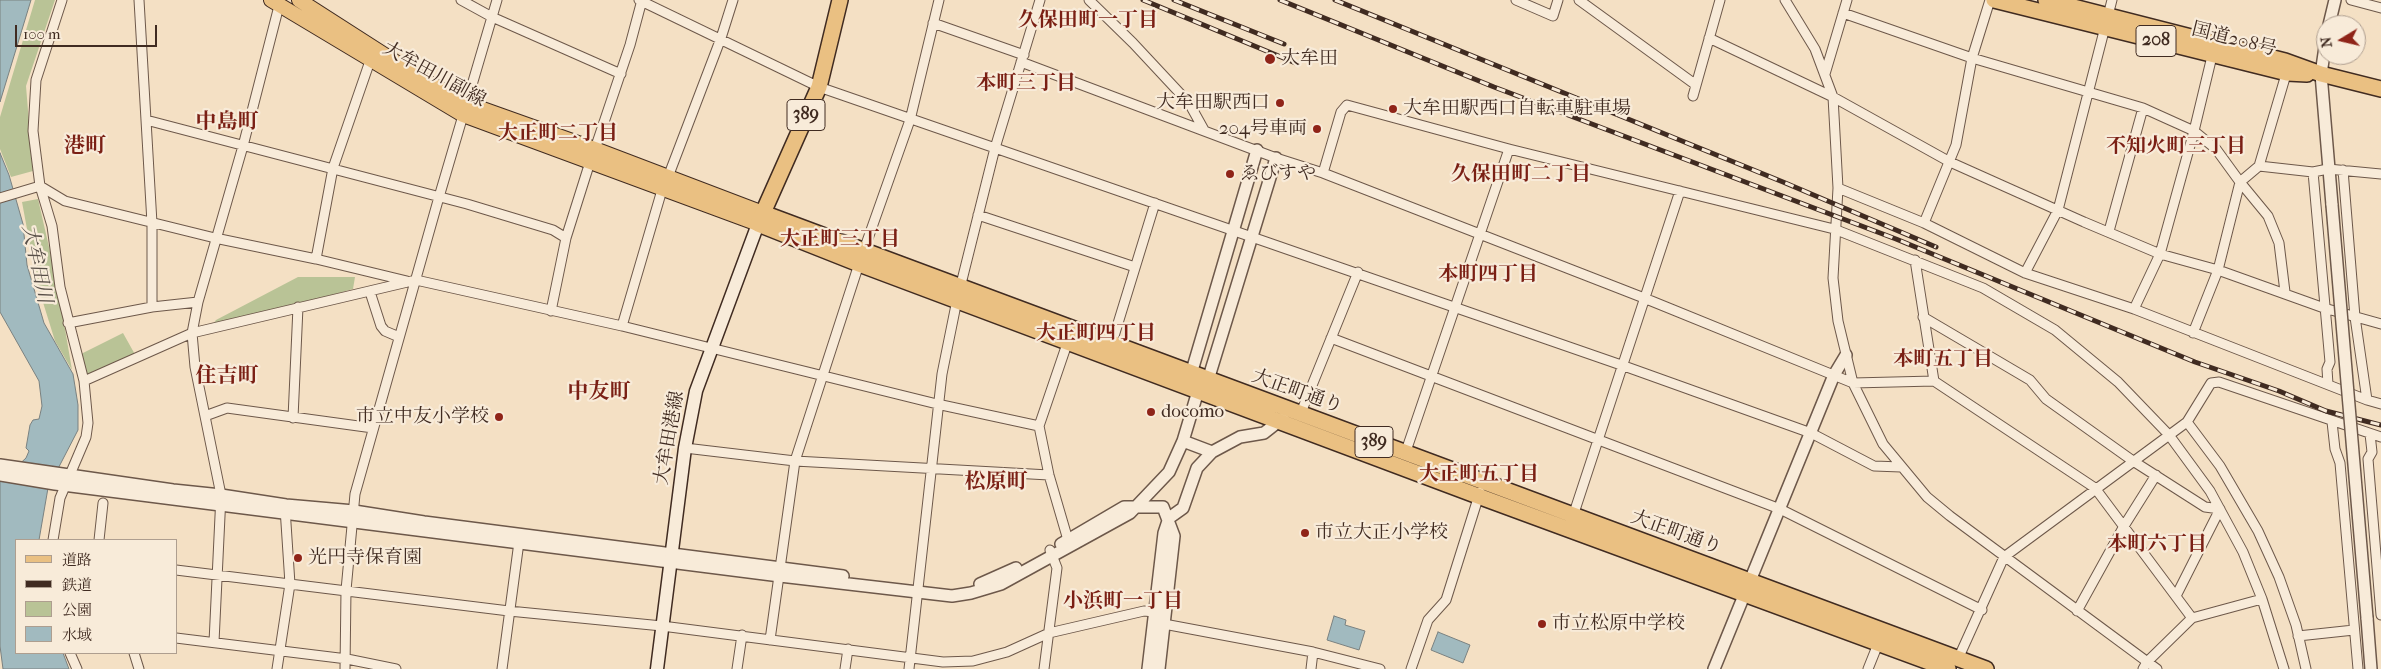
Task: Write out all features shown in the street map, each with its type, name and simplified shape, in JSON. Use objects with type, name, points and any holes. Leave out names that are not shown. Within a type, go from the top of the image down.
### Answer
[{"type":"highway","name":"389","points":[[760,218],[819,87],[840,0]]},
{"type":"highway","name":"国道208号","points":[[1994,0],[2105,22],[2381,89]]},
{"type":"highway","name":"国道208号","points":[[2046,0],[2105,22]]},
{"type":"highway","name":"大正町通り","points":[[760,218],[1203,386],[1405,454],[1481,489],[1573,516],[1878,644],[1953,664],[1986,669]]},
{"type":"highway","name":"大正町通り","points":[[959,293],[1068,341],[1109,350],[1190,374],[1203,386]]},
{"type":"highway","name":"大正町通り","points":[[1289,415],[1481,489],[1953,664]]},
{"type":"main road","name":"大牟田川副線","points":[[298,0],[422,78],[464,109],[595,149],[668,177],[760,218]]},
{"type":"main road","name":"大牟田川副線","points":[[277,2],[370,62],[464,109],[662,190],[760,218]]},
{"type":"main road","name":"大牟田港線","points":[[657,669],[685,448],[696,391],[760,218]]},
{"type":"street","points":[[53,539],[62,480],[86,437],[88,404],[60,287],[52,226],[40,186],[41,175],[33,131],[36,80],[62,0]]},
{"type":"street","points":[[139,0],[152,223],[152,307]]},
{"type":"street","points":[[461,0],[492,18],[621,74]]},
{"type":"street","points":[[345,669],[347,658],[346,590],[355,494],[399,337],[412,281],[439,197],[497,0]]},
{"type":"street","points":[[595,149],[621,74],[641,0],[819,87],[910,120],[1358,272],[1811,433],[1874,466],[1901,467]]},
{"type":"street","points":[[668,177],[721,38],[733,0]]},
{"type":"street","points":[[770,640],[795,461],[861,257],[910,120],[939,0]]},
{"type":"street","points":[[909,669],[919,589],[937,404],[959,293],[995,148],[1040,0]]},
{"type":"street","points":[[1089,0],[1133,43],[1189,103],[1204,130]]},
{"type":"street","points":[[1516,0],[1553,16],[1558,0]]},
{"type":"street","points":[[1579,0],[1696,85]]},
{"type":"street","points":[[1693,96],[1720,0]]},
{"type":"street","points":[[1785,0],[1806,31],[1825,74],[1832,97],[1838,188],[1832,278],[1838,321],[1853,383],[1883,444],[1927,497],[2145,665],[2157,669]]},
{"type":"street","points":[[1825,74],[1847,0]]},
{"type":"street","points":[[1924,224],[1956,145],[1972,58],[1990,0]]},
{"type":"street","points":[[2025,273],[2058,210],[2112,0]]},
{"type":"street","points":[[2331,15],[2335,0]]},
{"type":"street","points":[[2351,0],[2381,8]]},
{"type":"street","points":[[214,642],[221,500],[195,367],[192,333],[215,238],[243,146],[277,2]]},
{"type":"street","points":[[1843,13],[1972,58],[2088,90],[2143,108],[2194,131],[2216,149],[2268,216],[2279,243],[2284,292]]},
{"type":"street","points":[[933,23],[1276,158],[1323,173],[1644,298],[1853,383],[1934,381],[2095,488],[2192,618]]},
{"type":"street","points":[[1709,38],[1832,97],[1950,162],[2160,254],[2218,270],[2284,292],[2324,308],[2381,324]]},
{"type":"street","points":[[2134,309],[2160,254],[2194,131],[2213,49]]},
{"type":"street","points":[[316,259],[333,168],[370,62]]},
{"type":"street","points":[[2322,65],[2320,74],[2371,669]]},
{"type":"street","points":[[2193,333],[2218,270],[2240,182],[2259,166],[2286,67]]},
{"type":"street","points":[[1323,173],[1341,112],[1347,105],[1509,149],[1834,230],[1983,288],[2055,330],[2118,382],[2169,434],[2193,465],[2243,552],[2262,599],[2284,669]]},
{"type":"street","points":[[2109,231],[2143,108]]},
{"type":"street","points":[[146,120],[439,197],[553,230],[566,238]]},
{"type":"street","points":[[1405,454],[1455,306],[1481,236],[1509,149]]},
{"type":"street","points":[[1190,374],[1257,150]]},
{"type":"street","points":[[0,475],[22,474],[285,510],[424,522],[670,558],[919,589],[970,588],[1052,552],[1130,514],[1169,472],[1183,441],[1203,386],[1254,236],[1276,158]]},
{"type":"street","points":[[551,311],[566,238],[590,162]]},
{"type":"street","points":[[2259,166],[2313,172],[2328,169],[2381,174]]},
{"type":"street","points":[[2343,170],[2355,317],[2367,400]]},
{"type":"street","points":[[2313,172],[2330,362],[2327,370],[2328,384]]},
{"type":"street","points":[[0,198],[40,186],[65,201],[152,223],[622,326],[824,374],[937,404],[1039,426]]},
{"type":"street","points":[[1838,188],[1924,224],[2025,273],[2134,309],[2381,404]]},
{"type":"street","points":[[622,326],[662,190]]},
{"type":"street","points":[[1573,516],[1624,366],[1644,298],[1680,191]]},
{"type":"street","points":[[1109,350],[1155,203]]},
{"type":"street","points":[[978,215],[1135,267]]},
{"type":"street","points":[[1915,260],[1934,381]]},
{"type":"street","points":[[1148,669],[1164,533],[1169,518],[1183,508],[1197,468],[1212,452],[1240,437],[1264,433],[1289,415],[1331,338],[1358,272]]},
{"type":"street","points":[[84,381],[192,333],[412,281]]},
{"type":"street","points":[[370,292],[381,326],[390,334],[399,337]]},
{"type":"street","points":[[68,323],[152,307],[198,302]]},
{"type":"street","points":[[293,418],[298,307]]},
{"type":"street","points":[[1923,317],[2030,380],[2046,399],[2133,461],[2205,507],[2220,509]]},
{"type":"street","points":[[1331,338],[1600,438],[1780,509],[1982,610]]},
{"type":"street","points":[[1068,341],[1039,426],[1049,475],[1068,540]]},
{"type":"street","points":[[1714,669],[1834,375],[1846,355]]},
{"type":"street","points":[[1953,664],[1982,610],[2004,558],[2095,488],[2187,422],[2211,383],[2219,382],[2332,422],[2381,437]]},
{"type":"street","points":[[206,416],[227,408],[372,428]]},
{"type":"street","points":[[2187,422],[2220,466],[2258,531],[2279,577],[2298,636],[2306,669]]},
{"type":"street","points":[[2332,422],[2335,449],[2340,463],[2358,669]]},
{"type":"street","points":[[2370,434],[2372,452],[2368,458],[2377,514],[2381,615]]},
{"type":"street","points":[[1183,441],[1212,452]]},
{"type":"street","points":[[685,448],[795,461],[931,470],[1049,475]]},
{"type":"street","points":[[0,465],[22,474]]},
{"type":"street","points":[[2077,611],[2124,526],[2156,475]]},
{"type":"street","points":[[1411,669],[1428,620],[1446,600],[1481,489]]},
{"type":"street","points":[[99,539],[103,503]]},
{"type":"street","points":[[1052,552],[1124,506],[1163,507],[1169,518],[1174,536],[1159,669]]},
{"type":"street","points":[[2176,596],[2220,509]]},
{"type":"street","points":[[277,669],[290,584],[285,510]]},
{"type":"street","points":[[354,516],[519,542],[670,558]]},
{"type":"street","points":[[502,669],[519,542]]},
{"type":"street","points":[[1044,669],[1057,568],[1052,552]]},
{"type":"street","points":[[178,570],[510,611],[662,626],[972,665],[1007,652],[1049,632],[1144,611],[1154,612],[1164,624],[1313,652],[1353,665],[1380,669]]},
{"type":"street","points":[[2145,665],[2192,618],[2262,599]]},
{"type":"street","points":[[2298,636],[2354,630]]},
{"type":"street","points":[[737,669],[742,636]]},
{"type":"street","points":[[178,638],[347,658],[396,669]]},
{"type":"street","points":[[1868,669],[1878,644]]},
{"type":"street","points":[[845,669],[848,649]]},
{"type":"street","points":[[1311,669],[1313,652]]},
{"type":"street","points":[[70,654],[77,669]]},
{"type":"street","points":[[134,654],[139,669]]},
{"type":"green space","points":[[35,0],[55,0],[26,86],[33,171],[11,177],[0,149],[0,117]]},
{"type":"green space","points":[[38,199],[57,282],[72,370],[55,341],[37,283],[22,202]]},
{"type":"green space","points":[[298,277],[355,277],[353,289],[209,329],[216,320]]},
{"type":"green space","points":[[123,333],[137,358],[84,381],[79,355]]},
{"type":"water","points":[[0,0],[31,0],[0,102]]},
{"type":"water","points":[[0,153],[9,175],[23,224],[27,265],[44,323],[73,374],[78,405],[78,430],[48,488],[39,539],[15,539],[15,654],[63,654],[69,669],[3,669],[0,646],[0,482],[26,458],[29,451],[26,448],[30,425],[33,420],[39,419],[42,406],[39,381],[0,312]]},
{"type":"water","points":[[1334,616],[1346,620],[1345,625],[1365,631],[1359,650],[1327,640]]},
{"type":"water","points":[[1438,632],[1470,645],[1463,663],[1431,650]]},
{"type":"railway","points":[[1143,0],[1298,64]]},
{"type":"railway","points":[[1174,0],[1284,44]]},
{"type":"railway","points":[[1280,0],[1494,87],[1896,239],[2195,362],[2279,391],[2326,411],[2381,425]]},
{"type":"railway","points":[[1335,0],[1783,182],[1936,247]]},
{"type":"place","name":"大牟田","points":[[1270,59]]},
{"type":"place","name":"大牟田駅西口","points":[[1280,103]]},
{"type":"place","name":"大牟田駅西口自転車駐車場","points":[[1393,109]]},
{"type":"place","name":"204号車両","points":[[1317,129]]},
{"type":"place","name":"ゑびすや","points":[[1230,174]]},
{"type":"place","name":"docomo","points":[[1151,412]]},
{"type":"place","name":"市立中友小学校","points":[[499,417]]},
{"type":"place","name":"市立大正小学校","points":[[1305,533]]},
{"type":"place","name":"光円寺保育園","points":[[298,558]]},
{"type":"place","name":"市立松原中学校","points":[[1542,624]]},
{"type":"district","name":"久保田町一丁目","points":[[1088,21]]},
{"type":"district","name":"本町三丁目","points":[[1026,84]]},
{"type":"district","name":"中島町","points":[[227,123]]},
{"type":"district","name":"大正町二丁目","points":[[558,134]]},
{"type":"district","name":"港町","points":[[85,147]]},
{"type":"district","name":"不知火町三丁目","points":[[2176,147]]},
{"type":"district","name":"久保田町二丁目","points":[[1521,175]]},
{"type":"district","name":"大正町三丁目","points":[[840,240]]},
{"type":"district","name":"本町四丁目","points":[[1488,275]]},
{"type":"district","name":"大正町四丁目","points":[[1096,334]]},
{"type":"district","name":"本町五丁目","points":[[1943,360]]},
{"type":"district","name":"住吉町","points":[[227,377]]},
{"type":"district","name":"中友町","points":[[599,393]]},
{"type":"district","name":"大正町五丁目","points":[[1479,475]]},
{"type":"district","name":"松原町","points":[[996,483]]},
{"type":"district","name":"本町六丁目","points":[[2157,545]]},
{"type":"district","name":"小浜町一丁目","points":[[1123,602]]},
{"type":"water label","name":"大牟田川","points":[[36,264]]}]
